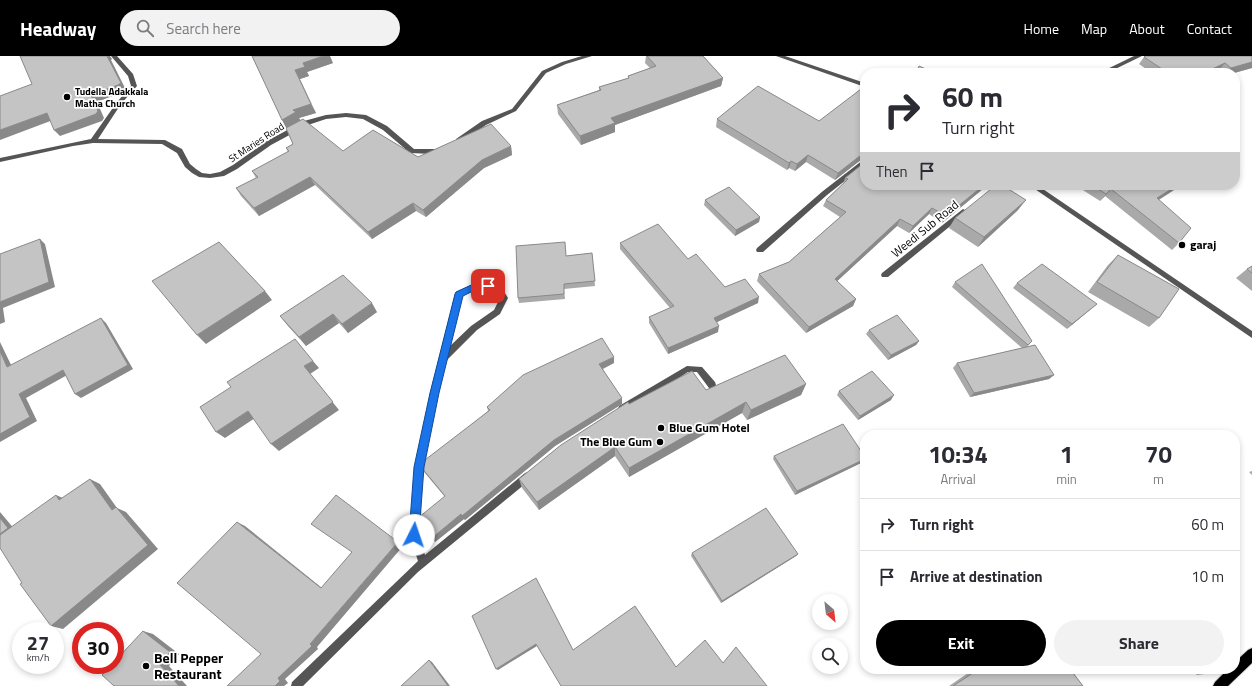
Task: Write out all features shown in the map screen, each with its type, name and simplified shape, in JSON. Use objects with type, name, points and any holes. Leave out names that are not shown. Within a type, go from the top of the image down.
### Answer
[{"type":"main road","points":[[1240,666],[1252,654]]},
{"type":"main road","points":[[1219,686],[1231,674]]},
{"type":"street","points":[[94,141],[119,103],[134,86],[130,75],[114,56]]},
{"type":"street","points":[[454,144],[484,123],[514,110],[544,72],[564,63],[589,56]]},
{"type":"street","points":[[779,56],[860,83]]},
{"type":"street","points":[[1113,68],[1139,56]]},
{"type":"street","name":"St Maries Road","points":[[0,160],[94,141],[163,142],[180,151],[187,165],[194,171],[201,175],[210,176],[222,174],[235,168],[269,143],[306,123],[326,117],[346,115],[364,117],[385,128],[412,151],[432,152],[440,151],[447,147]]},
{"type":"street","points":[[760,250],[825,193],[860,166]]},
{"type":"street","points":[[1039,190],[1252,335]]},
{"type":"street","name":"Weedi Sub Road","points":[[885,275],[970,207]]},
{"type":"street","points":[[423,562],[414,535],[419,467],[443,359],[459,294],[480,284],[497,287],[504,298],[497,312],[474,328],[443,359]]},
{"type":"street","points":[[615,413],[687,369],[699,369],[712,384]]},
{"type":"street","points":[[296,686],[423,562],[534,470]]},
{"type":"building","name":"Tudella Adakkala Matha Church","points":[[20,56],[107,56],[121,83],[91,95],[98,111],[96,114],[54,130],[47,113],[0,130],[0,96],[32,84]]},
{"type":"building","points":[[252,56],[323,56],[303,63],[305,67],[295,70],[311,104],[293,110],[296,112],[282,120]]},
{"type":"building","points":[[647,56],[703,56],[723,78],[611,118],[615,123],[580,136],[557,105],[601,90],[599,87],[629,78],[628,76],[656,66]]},
{"type":"building","points":[[1252,56],[1252,62],[1231,68],[1225,63],[1214,68],[1160,68],[1144,57]]},
{"type":"building","points":[[758,86],[819,121],[860,90],[860,156],[838,173],[808,155],[797,164],[791,161],[789,163],[717,119]]},
{"type":"building","points":[[303,119],[343,151],[373,130],[418,157],[491,124],[511,146],[482,160],[423,210],[413,203],[368,232],[310,177],[254,208],[236,188],[258,177],[252,171],[289,151],[286,148],[293,144],[286,128]]},
{"type":"building","points":[[860,166],[860,190],[978,190],[946,216],[932,208],[913,226],[900,219],[835,279],[856,299],[809,327],[759,274],[789,262],[846,212],[826,200],[848,179],[845,178]]},
{"type":"building","points":[[729,187],[760,217],[736,230],[705,200]]},
{"type":"building","points":[[990,190],[1010,190],[1026,200],[984,237],[955,218]]},
{"type":"building","points":[[1100,190],[1110,190],[1106,194]]},
{"type":"building","points":[[1112,190],[1170,190],[1157,198],[1191,228],[1179,243]]},
{"type":"building","points":[[658,224],[688,259],[696,254],[725,287],[745,279],[759,297],[714,318],[719,326],[668,348],[649,317],[674,306],[620,243]]},
{"type":"building","points":[[40,239],[49,282],[0,302],[0,254]]},
{"type":"building","points":[[219,242],[265,291],[197,335],[152,281]]},
{"type":"building","points":[[565,242],[566,256],[592,253],[595,281],[564,284],[564,294],[518,298],[516,246]]},
{"type":"building","points":[[1118,255],[1179,289],[1159,318],[1097,282]]},
{"type":"building","points":[[982,264],[1032,341],[1028,345],[955,282]]},
{"type":"building","points":[[1042,264],[1097,304],[1072,324],[1017,283]]},
{"type":"building","points":[[1252,266],[1252,273],[1247,269]]},
{"type":"building","points":[[343,275],[372,303],[342,324],[333,314],[299,337],[280,316]]},
{"type":"building","points":[[897,315],[919,341],[891,355],[869,330]]},
{"type":"building","points":[[101,318],[128,365],[75,394],[63,370],[19,394],[30,417],[0,434],[0,351],[7,367]]},
{"type":"building","points":[[602,338],[614,357],[599,364],[622,398],[554,440],[462,516],[461,514],[432,538],[417,521],[418,518],[445,496],[421,467],[421,463],[490,410],[487,407],[523,375]]},
{"type":"building","points":[[295,339],[313,361],[304,366],[333,402],[271,444],[248,411],[216,432],[200,407],[231,387],[227,382]]},
{"type":"building","points":[[1035,345],[1054,375],[974,393],[957,363]]},
{"type":"building","points":[[785,355],[806,384],[751,410],[746,402],[629,468],[615,447],[537,502],[519,479],[561,445],[628,402],[629,404],[692,371],[706,390]]},
{"type":"building","points":[[872,371],[894,395],[860,416],[839,391]]},
{"type":"building","points":[[843,424],[860,450],[860,461],[797,491],[774,456]]},
{"type":"building","points":[[90,479],[112,510],[116,507],[148,545],[56,622],[48,622],[20,584],[22,583],[0,548],[0,535],[56,495],[59,500]]},
{"type":"building","points":[[336,495],[398,542],[310,644],[312,646],[278,678],[280,681],[275,686],[227,686],[261,654],[177,583],[237,522],[321,588],[352,552],[311,524]]},
{"type":"building","points":[[766,508],[798,554],[722,601],[692,553]]},
{"type":"building","points":[[0,518],[8,528],[0,534]]},
{"type":"building","points":[[536,578],[573,650],[635,606],[676,667],[705,640],[723,663],[736,647],[767,686],[561,686],[536,644],[496,669],[472,616]]},
{"type":"building","name":"Bell Pepper Restaurant","points":[[143,631],[170,652],[159,664],[179,686],[114,686],[102,675],[124,674],[124,651]]},
{"type":"building","points":[[429,660],[448,686],[401,686]]},
{"type":"building","points":[[971,674],[1074,674],[1083,686],[953,686]]},
{"type":"place","name":"Tudella Adakkala Matha Church","points":[[67,97]]},
{"type":"place","name":"garaj","points":[[1182,245]]},
{"type":"place","name":"Blue Gum Hotel","points":[[661,428]]},
{"type":"place","name":"The Blue Gum","points":[[660,442]]},
{"type":"place","name":"Bell Pepper Restaurant","points":[[146,666]]},
{"type":"route","points":[[414,535],[419,467],[434,393],[459,294],[480,284],[488,286]]}]
